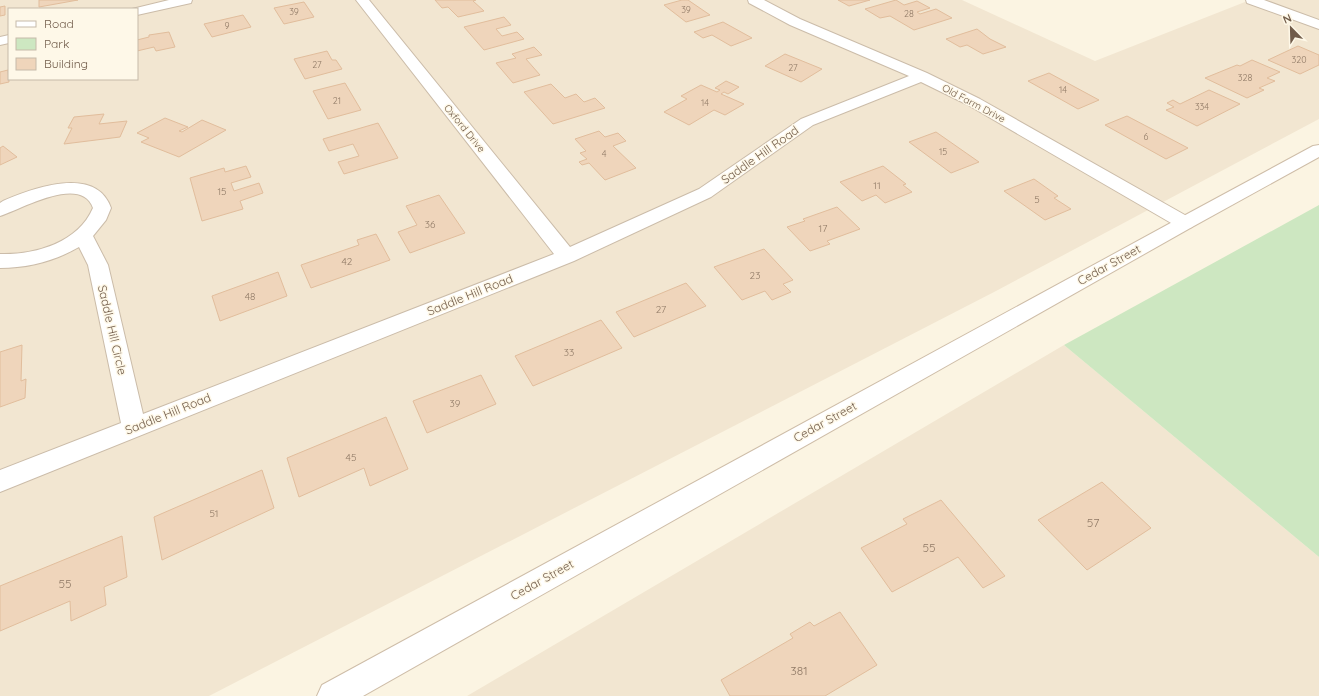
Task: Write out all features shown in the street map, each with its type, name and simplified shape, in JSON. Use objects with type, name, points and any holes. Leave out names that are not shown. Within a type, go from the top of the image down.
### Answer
[{"type":"street","points":[[138,11],[186,0]]},
{"type":"street","name":"Oxford Drive","points":[[362,0],[567,256]]},
{"type":"street","name":"Old Farm Drive","points":[[754,0],[795,22],[922,76],[974,102],[1185,223]]},
{"type":"street","points":[[1252,0],[1319,25]]},
{"type":"street","name":"Saddle Hill Road","points":[[0,481],[567,256],[705,193],[807,122],[922,76]]},
{"type":"street","name":"Cedar Street","points":[[333,696],[1319,150]]},
{"type":"street","points":[[0,210],[17,201],[42,193],[65,189],[84,191],[97,197],[102,208],[97,221],[83,235],[62,248],[36,258],[10,262],[0,261]]},
{"type":"street","name":"Saddle Hill Circle","points":[[83,235],[98,264],[134,428]]},
{"type":"shaded area","points":[[0,0],[962,0],[1095,61],[1250,0],[1319,0],[1319,119],[996,291],[209,696],[0,696]]},
{"type":"shaded area","points":[[1064,345],[1319,557],[1319,696],[467,696]]},
{"type":"green space","points":[[1319,205],[1319,557],[1064,345]]},
{"type":"building","points":[[39,0],[78,0],[39,7]]},
{"type":"building","points":[[435,0],[476,0],[473,1],[484,11],[458,17],[448,7],[442,8]]},
{"type":"building","points":[[682,0],[688,0],[710,15],[686,22],[664,5]]},
{"type":"building","points":[[838,0],[870,0],[849,6]]},
{"type":"building","points":[[896,0],[904,5],[917,1],[930,8],[917,12],[920,14],[936,9],[952,18],[914,30],[890,16],[880,18],[865,9]]},
{"type":"building","points":[[304,2],[314,17],[284,24],[274,8]]},
{"type":"building","points":[[5,6],[5,15],[0,16],[0,7]]},
{"type":"building","points":[[243,15],[251,27],[212,37],[204,24]]},
{"type":"building","points":[[504,17],[511,25],[496,29],[502,36],[517,32],[524,39],[484,50],[464,27]]},
{"type":"building","points":[[723,22],[752,38],[731,46],[712,35],[703,38],[694,32]]},
{"type":"building","points":[[977,29],[990,39],[1006,47],[983,54],[967,45],[960,47],[946,39]]},
{"type":"building","points":[[169,32],[175,47],[156,51],[154,47],[138,51],[138,40],[149,37],[149,35]]},
{"type":"building","points":[[1298,46],[1319,55],[1319,65],[1300,74],[1268,60]]},
{"type":"building","points":[[534,47],[542,55],[526,59],[540,75],[513,83],[496,63],[516,58],[512,54]]},
{"type":"building","points":[[327,51],[332,60],[336,60],[342,69],[305,79],[294,59]]},
{"type":"building","points":[[785,54],[822,69],[801,82],[765,66]]},
{"type":"building","points":[[1252,60],[1280,72],[1267,78],[1275,81],[1259,88],[1264,90],[1247,98],[1205,78],[1237,65],[1240,66]]},
{"type":"building","points":[[8,70],[9,82],[0,84],[0,72]]},
{"type":"building","points":[[1049,73],[1099,100],[1078,109],[1028,81]]},
{"type":"building","points":[[726,81],[739,87],[728,94],[724,92],[721,94],[744,104],[725,115],[714,110],[689,125],[664,112],[687,99],[681,96],[701,85],[717,92],[720,90],[715,88]]},
{"type":"building","points":[[345,83],[361,110],[328,119],[313,91]]},
{"type":"building","points":[[551,84],[565,98],[576,94],[584,102],[595,98],[605,108],[553,124],[524,92]]},
{"type":"building","points":[[1209,90],[1240,104],[1197,126],[1166,110],[1174,107],[1167,103],[1173,100],[1180,104]]},
{"type":"building","points":[[104,114],[99,124],[127,121],[120,137],[64,144],[72,128],[68,128],[74,117]]},
{"type":"building","points":[[1127,116],[1188,148],[1166,159],[1105,125]]},
{"type":"building","points":[[165,118],[188,127],[179,131],[182,132],[202,120],[226,130],[179,157],[141,142],[149,138],[137,133]]},
{"type":"building","points":[[378,123],[398,158],[344,174],[338,162],[359,156],[353,144],[329,151],[323,139]]},
{"type":"building","points":[[599,131],[605,137],[618,133],[626,141],[613,146],[636,168],[605,180],[589,163],[582,165],[579,162],[587,159],[580,153],[586,151],[575,139]]},
{"type":"building","points":[[936,132],[979,162],[951,173],[909,142]]},
{"type":"building","points":[[3,146],[17,157],[0,165],[0,148]]},
{"type":"building","points":[[246,166],[251,177],[231,183],[234,191],[259,183],[263,193],[240,201],[243,209],[202,221],[190,178],[224,168],[225,172]]},
{"type":"building","points":[[883,166],[906,184],[903,185],[912,192],[885,203],[876,195],[862,201],[840,182]]},
{"type":"building","points":[[1034,179],[1058,196],[1054,198],[1071,209],[1045,220],[1004,191]]},
{"type":"building","points":[[439,195],[465,233],[410,253],[398,232],[417,225],[406,206]]},
{"type":"building","points":[[837,207],[860,229],[827,241],[830,244],[810,251],[787,227],[805,221],[803,219]]},
{"type":"building","points":[[376,234],[390,260],[311,288],[301,265],[359,245],[357,240]]},
{"type":"building","points":[[764,249],[793,280],[783,284],[791,292],[772,300],[765,291],[742,300],[714,267]]},
{"type":"building","points":[[278,272],[287,296],[220,321],[212,296]]},
{"type":"building","points":[[686,283],[706,306],[634,337],[616,312]]},
{"type":"building","points":[[601,320],[622,348],[533,386],[515,356]]},
{"type":"building","points":[[22,345],[21,381],[26,379],[25,398],[0,407],[0,352]]},
{"type":"building","points":[[481,375],[496,404],[427,433],[413,401]]},
{"type":"building","points":[[386,417],[408,469],[370,486],[364,468],[299,497],[287,458]]},
{"type":"building","points":[[262,470],[274,508],[162,560],[154,517]]},
{"type":"building","points":[[1102,482],[1151,528],[1087,570],[1038,520]]},
{"type":"building","points":[[941,500],[1005,576],[983,588],[958,557],[892,592],[861,548],[907,524],[903,519]]},
{"type":"building","points":[[122,536],[127,577],[104,587],[106,605],[71,621],[70,601],[0,631],[0,586]]},
{"type":"building","points":[[840,612],[877,665],[825,696],[730,696],[721,680],[793,638],[790,634],[810,622],[814,626]]}]
